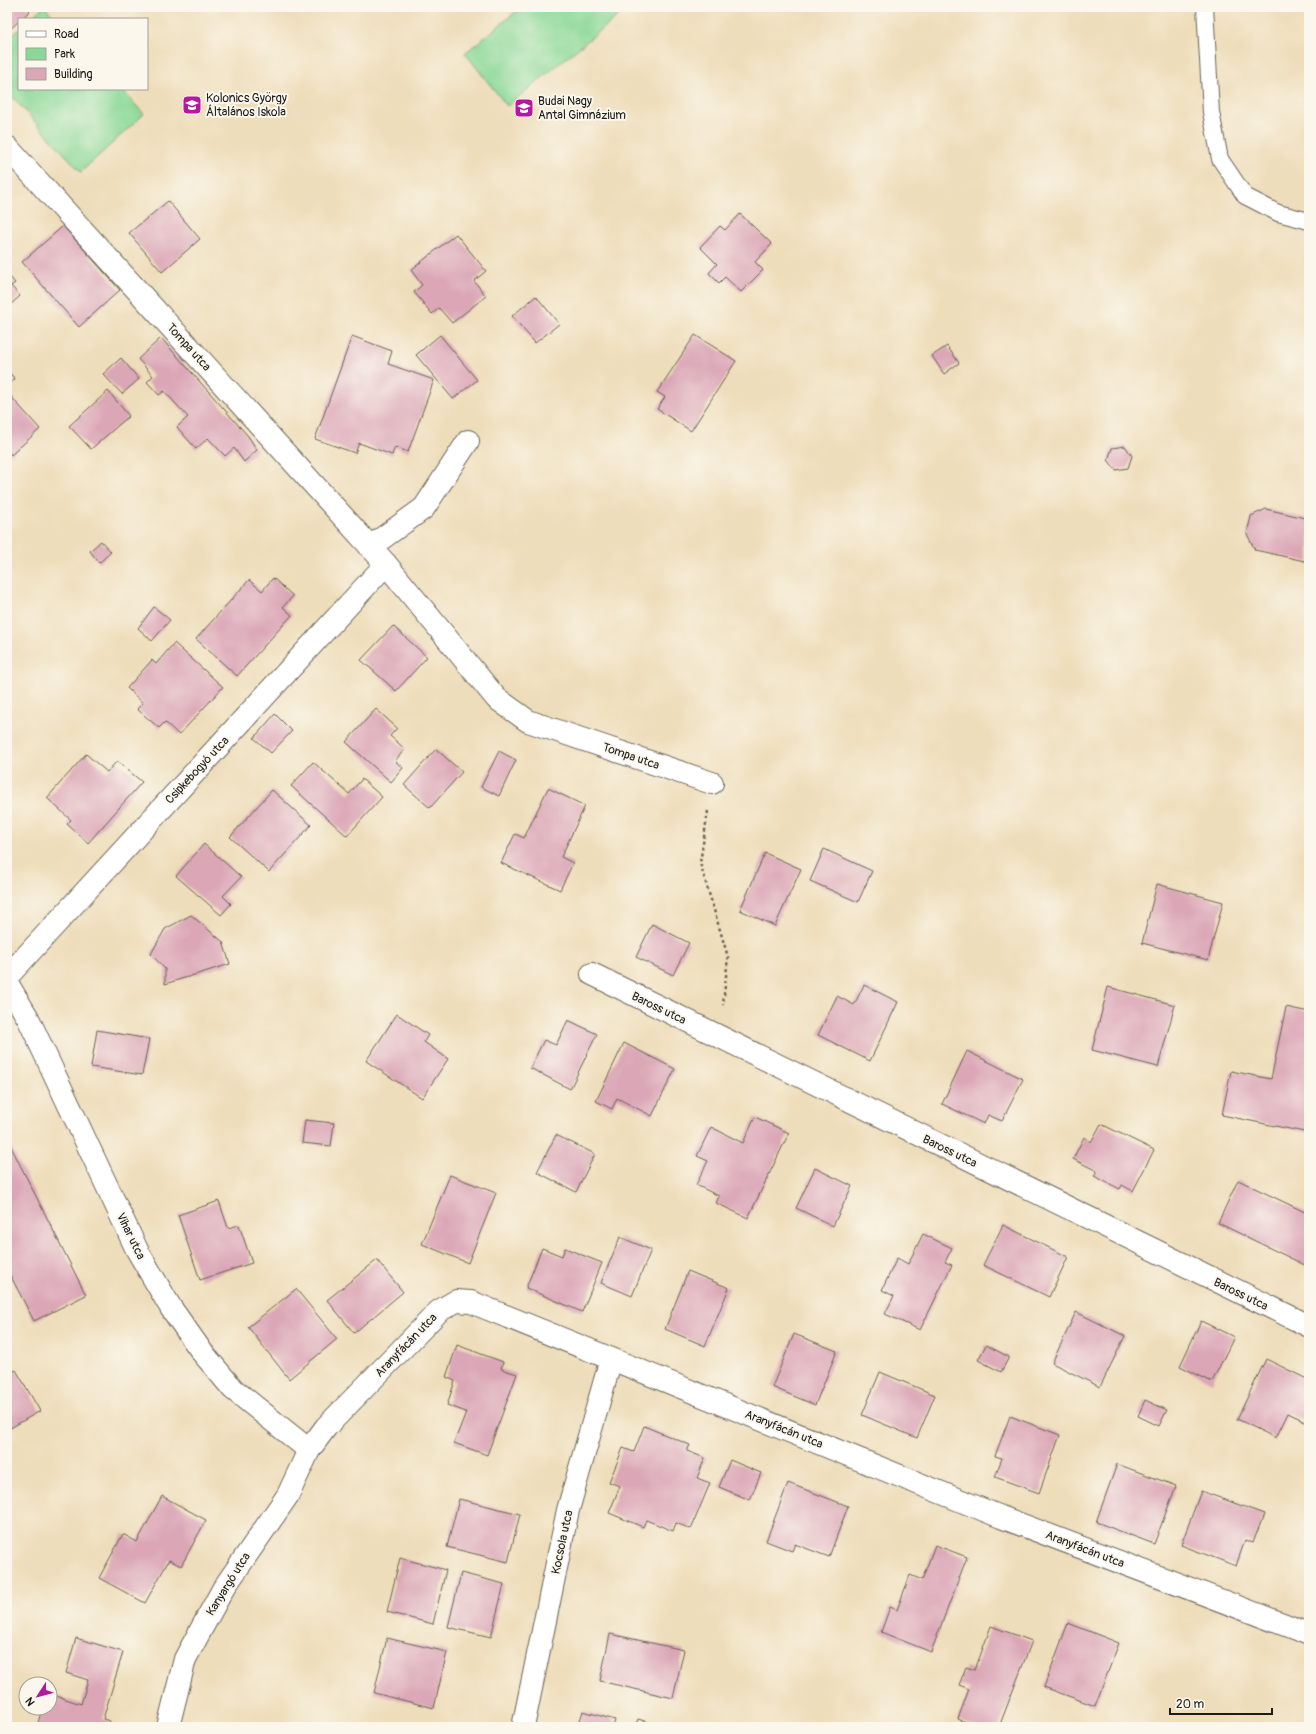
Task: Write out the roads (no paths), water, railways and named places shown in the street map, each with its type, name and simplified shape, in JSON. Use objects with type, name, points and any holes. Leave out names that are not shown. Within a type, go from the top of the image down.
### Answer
[{"type":"street","name":"Tompa utca","points":[[7,147],[386,564],[496,698],[528,721],[712,783]]},
{"type":"street","points":[[370,547],[424,508],[468,441]]},
{"type":"street","name":"Csipkebogyó utca","points":[[7,977],[386,564]]},
{"type":"street","name":"Baross utca","points":[[592,974],[1309,1326]]},
{"type":"street","name":"Vihar utca","points":[[7,983],[28,1018],[137,1250],[171,1308],[202,1352],[233,1389],[309,1450]]},
{"type":"street","name":"Aranyfácán utca","points":[[309,1450],[326,1428],[439,1310],[456,1301],[471,1302],[1001,1518],[1309,1634]]},
{"type":"street","name":"Kocsola utca","points":[[523,1727],[568,1510],[611,1359]]},
{"type":"street","name":"Kanyargó utca","points":[[168,1727],[185,1659],[223,1589],[288,1495],[309,1450]]},
{"type":"lane","points":[[1204,7],[1211,112],[1220,159],[1245,196],[1278,213],[1309,221]]},
{"type":"place","name":"Kolonics György Általános Iskola","points":[[192,105]]},
{"type":"place","name":"Budai Nagy Antal Gimnázium","points":[[524,108]]}]
